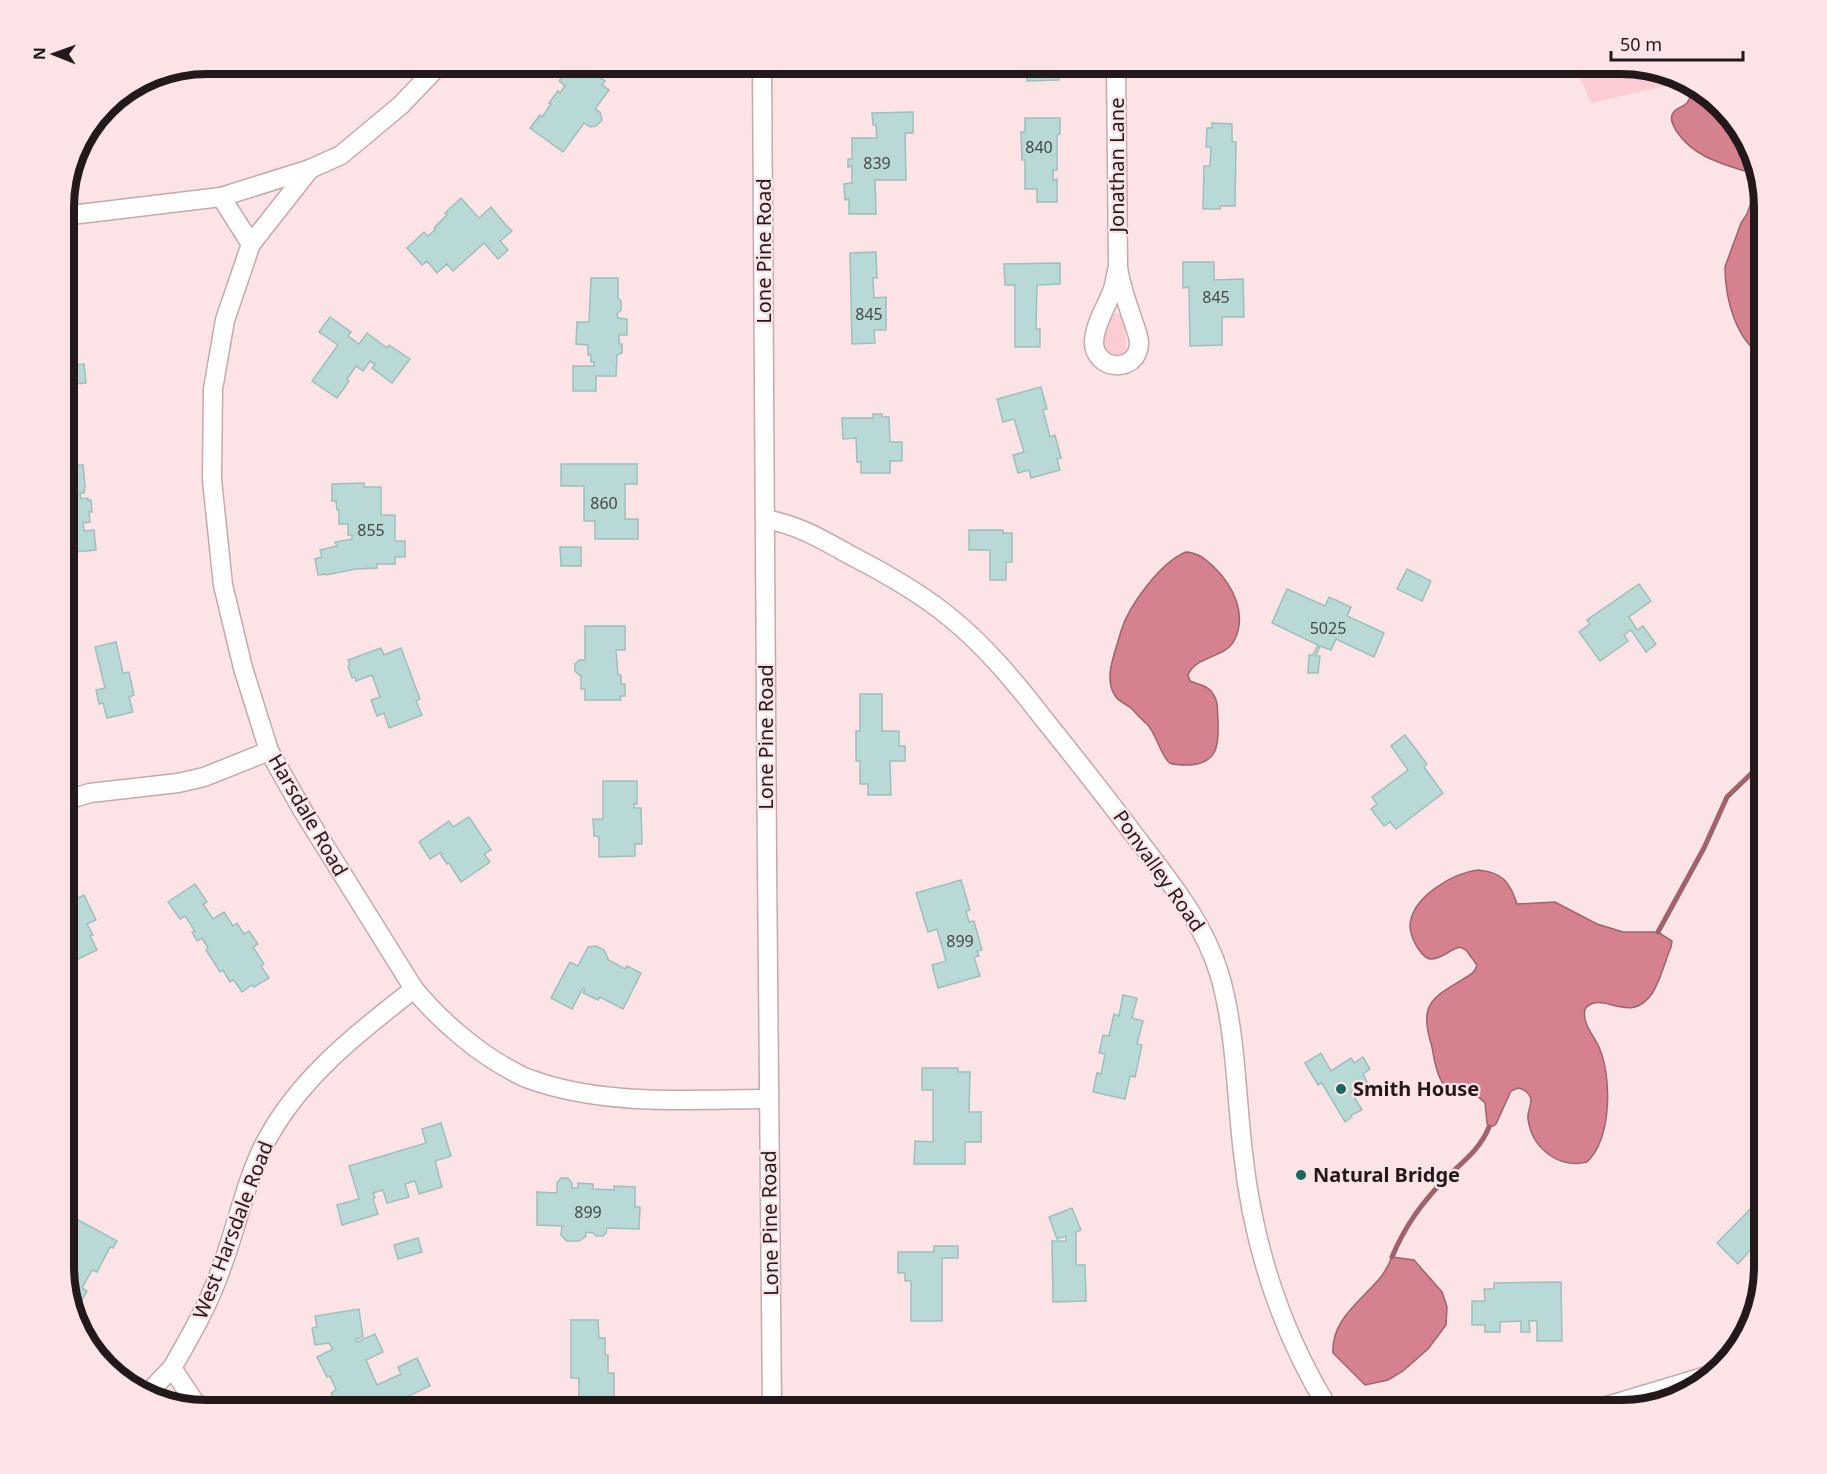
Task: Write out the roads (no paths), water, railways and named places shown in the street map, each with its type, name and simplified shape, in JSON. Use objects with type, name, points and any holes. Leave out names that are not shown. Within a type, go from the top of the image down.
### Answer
[{"type":"street","points":[[74,215],[221,197],[310,169],[341,155],[400,105],[430,74]]},
{"type":"street","name":"Lone Pine Road","points":[[762,74],[772,1400]]},
{"type":"street","name":"Jonathan Lane","points":[[1116,74],[1118,267],[1120,282],[1137,331],[1138,342],[1135,357],[1130,362],[1118,365],[1109,364],[1100,359],[1095,353],[1094,342],[1118,267]]},
{"type":"street","name":"Harsdale Road","points":[[310,169],[251,244],[225,320],[213,389],[212,480],[223,585],[243,668],[269,751],[303,811],[414,989],[455,1032],[489,1056],[520,1076],[561,1089],[617,1097],[769,1100]]},
{"type":"street","points":[[221,197],[251,244]]},
{"type":"street","name":"Ponvalley Road","points":[[765,519],[786,523],[804,530],[883,572],[936,606],[978,641],[1004,669],[1090,776],[1198,925],[1213,956],[1226,1004],[1232,1036],[1247,1190],[1264,1268],[1276,1304],[1302,1362],[1324,1400]]},
{"type":"street","points":[[74,798],[90,793],[178,783],[204,777],[269,751]]},
{"type":"street","name":"West Harsdale Road","points":[[152,1389],[172,1368],[212,1292],[263,1147],[279,1120],[330,1058],[414,989]]},
{"type":"street","points":[[172,1368],[193,1399]]},
{"type":"street","points":[[1628,1400],[1691,1381]]},
{"type":"waterway","points":[[1658,932],[1704,848],[1727,797],[1754,771]]},
{"type":"waterway","points":[[1392,1257],[1402,1235],[1421,1207],[1475,1149],[1489,1127]]},
{"type":"place","name":"Smith House","points":[[1341,1089]]},
{"type":"place","name":"Natural Bridge","points":[[1301,1175]]}]
